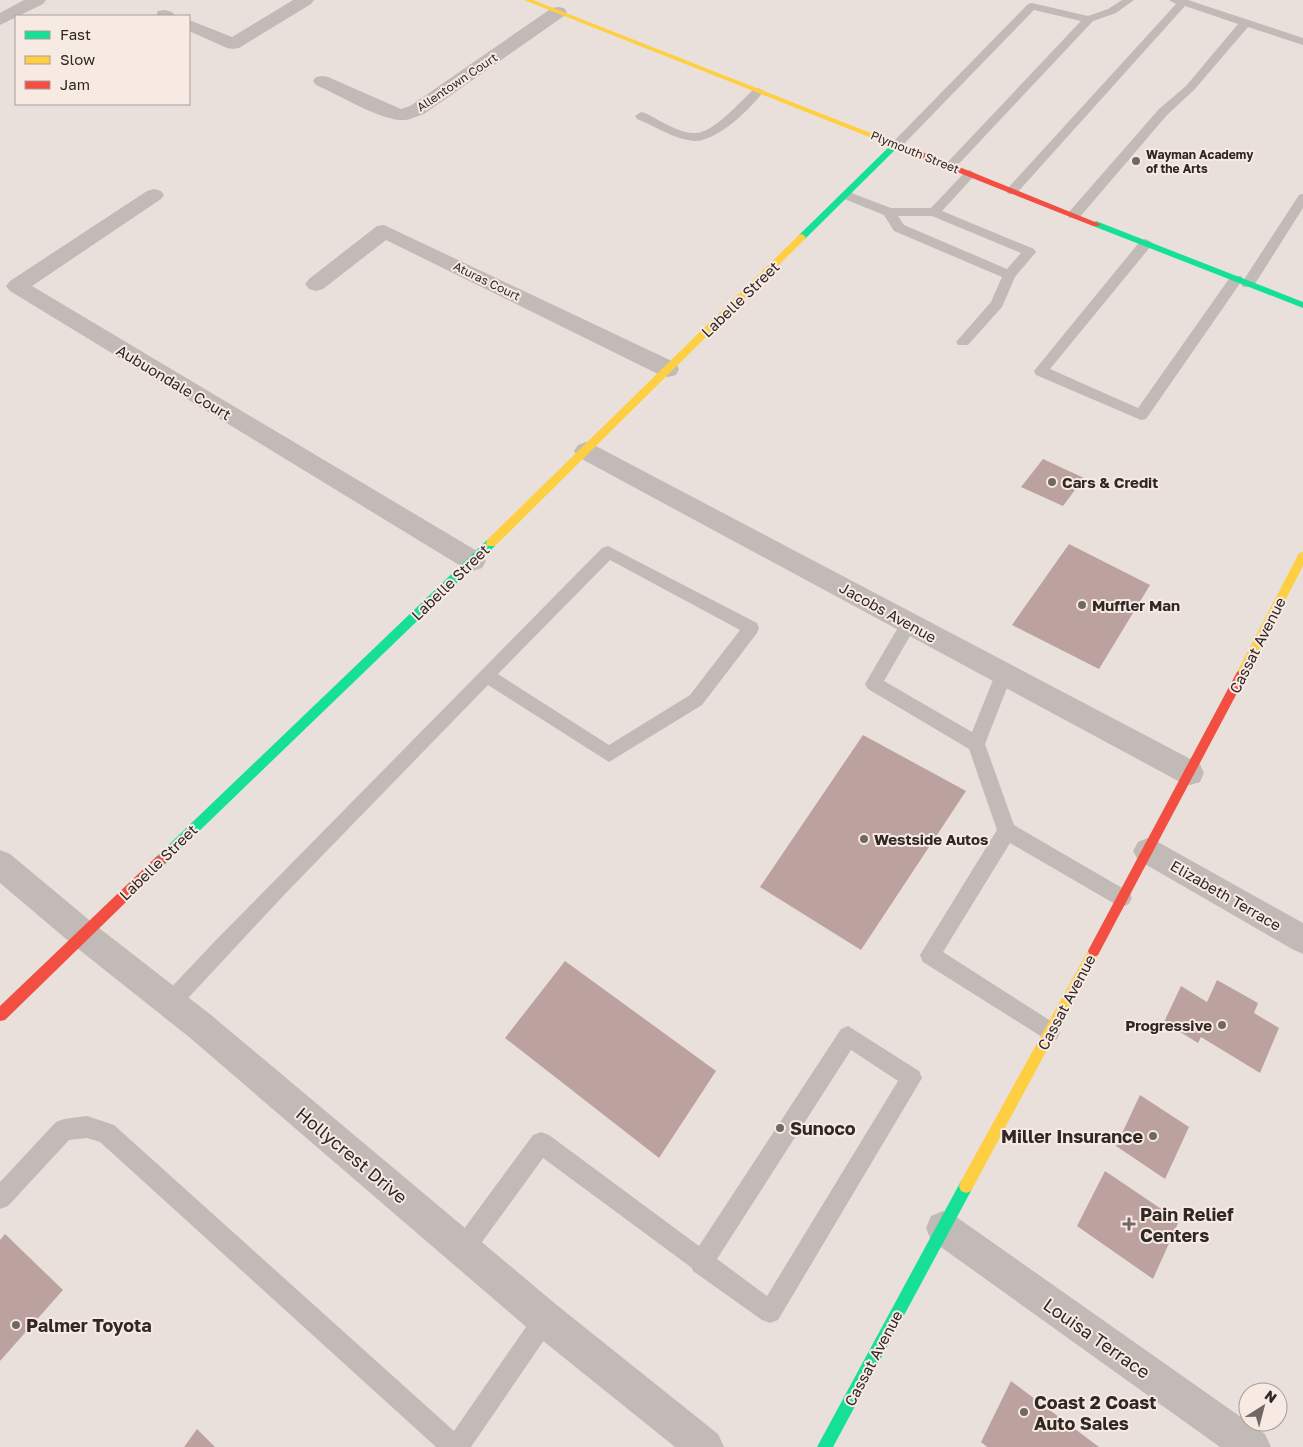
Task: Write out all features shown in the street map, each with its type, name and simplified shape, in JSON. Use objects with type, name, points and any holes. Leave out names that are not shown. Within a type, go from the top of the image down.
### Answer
[{"type":"street","points":[[0,20],[37,0]]},
{"type":"street","points":[[190,26],[233,44],[305,0]]},
{"type":"street","name":"Plymouth Street","points":[[527,0],[1303,305]]},
{"type":"street","name":"Allentown Court","points":[[322,81],[388,111],[402,115],[417,110],[558,12]]},
{"type":"street","name":"Labelle Street","points":[[0,1015],[473,561],[896,145]]},
{"type":"street","name":"Aubuondale Court","points":[[154,196],[17,286],[473,561]]},
{"type":"street","name":"Aturas Court","points":[[316,284],[384,231],[668,369]]},
{"type":"street","name":"Jacobs Avenue","points":[[586,451],[1190,773]]},
{"type":"street","name":"Cassat Avenue","points":[[825,1447],[1190,773],[1297,582],[1303,556]]},
{"type":"street","name":"Elizabeth Terrace","points":[[1148,851],[1303,939]]},
{"type":"street","name":"Hollycrest Drive","points":[[0,864],[83,934],[170,1003],[545,1319],[705,1447]]},
{"type":"street","name":"Louisa Terrace","points":[[943,1228],[1252,1447]]},
{"type":"lane","points":[[950,166],[1089,19],[1112,11],[1129,0]]},
{"type":"lane","points":[[1012,191],[1178,1],[1303,42]]},
{"type":"lane","points":[[896,145],[1028,3],[1089,19]]},
{"type":"lane","points":[[1074,215],[1163,112],[1190,88],[1246,22]]},
{"type":"lane","points":[[641,116],[682,134],[697,137],[712,131],[758,91]]},
{"type":"lane","points":[[934,212],[970,174]]},
{"type":"lane","points":[[846,195],[889,212],[934,212],[1029,252],[1009,275],[997,304],[963,342]]},
{"type":"lane","points":[[1146,243],[1041,371],[1141,415],[1303,198]]},
{"type":"lane","points":[[889,212],[900,228],[1009,275]]},
{"type":"lane","points":[[170,1003],[230,939],[608,552],[751,628],[696,700],[609,754],[487,676]]},
{"type":"lane","points":[[909,624],[874,684],[976,744],[1007,831],[1122,898]]},
{"type":"lane","points":[[976,744],[1003,675]]},
{"type":"lane","points":[[1007,831],[930,955],[1050,1032]]},
{"type":"lane","points":[[463,1249],[540,1143],[701,1263],[770,1312],[912,1078],[848,1036],[701,1263]]},
{"type":"lane","points":[[0,1198],[64,1130],[86,1127],[106,1133],[455,1447],[545,1319]]},
{"type":"building","name":"Cars & Credit","points":[[1043,459],[1084,478],[1063,506],[1021,487]]},
{"type":"building","name":"Muffler Man","points":[[1069,544],[1150,585],[1099,669],[1012,625]]},
{"type":"building","name":"Westside Autos","points":[[863,735],[966,791],[861,950],[760,887]]},
{"type":"building","points":[[565,961],[716,1071],[659,1158],[505,1038]]},
{"type":"building","name":"Progressive","points":[[1217,980],[1258,1003],[1254,1013],[1279,1028],[1260,1073],[1201,1037],[1198,1043],[1164,1022],[1181,986],[1207,1002]]},
{"type":"building","name":"Miller Insurance","points":[[1140,1095],[1189,1127],[1165,1179],[1116,1146]]},
{"type":"building","name":"Pain Relief Centers","points":[[1105,1171],[1179,1221],[1153,1279],[1077,1226]]},
{"type":"building","name":"Palmer Toyota","points":[[5,1234],[63,1290],[0,1361],[0,1240]]},
{"type":"building","name":"Coast 2 Coast Auto Sales","points":[[1011,1381],[1099,1447],[987,1447],[981,1442]]},
{"type":"building","points":[[197,1429],[215,1447],[184,1447]]},
{"type":"traffic: fast","points":[[802,237],[896,145]]},
{"type":"traffic: fast","points":[[1096,224],[1303,305]]},
{"type":"traffic: fast","points":[[160,861],[491,543]]},
{"type":"traffic: fast","points":[[825,1447],[966,1186]]},
{"type":"traffic: slow","points":[[527,0],[882,139]]},
{"type":"traffic: slow","points":[[491,543],[802,237]]},
{"type":"traffic: slow","points":[[1241,675],[1303,556]]},
{"type":"traffic: slow","points":[[966,1186],[1094,951]]},
{"type":"traffic: jam","points":[[882,139],[1096,224]]},
{"type":"traffic: jam","points":[[1094,951],[1241,675]]},
{"type":"traffic: jam","points":[[0,1015],[160,861]]},
{"type":"place","name":"Wayman Academy of the Arts","points":[[1136,161]]},
{"type":"place","name":"Cars & Credit","points":[[1052,482]]},
{"type":"place","name":"Muffler Man","points":[[1082,605]]},
{"type":"place","name":"Westside Autos","points":[[864,839]]},
{"type":"place","name":"Progressive","points":[[1222,1025]]},
{"type":"place","name":"Sunoco","points":[[780,1128]]},
{"type":"place","name":"Miller Insurance","points":[[1153,1136]]},
{"type":"place","name":"Pain Relief Centers","points":[[1129,1224]]},
{"type":"place","name":"Palmer Toyota","points":[[16,1325]]},
{"type":"place","name":"Coast 2 Coast Auto Sales","points":[[1024,1412]]}]
